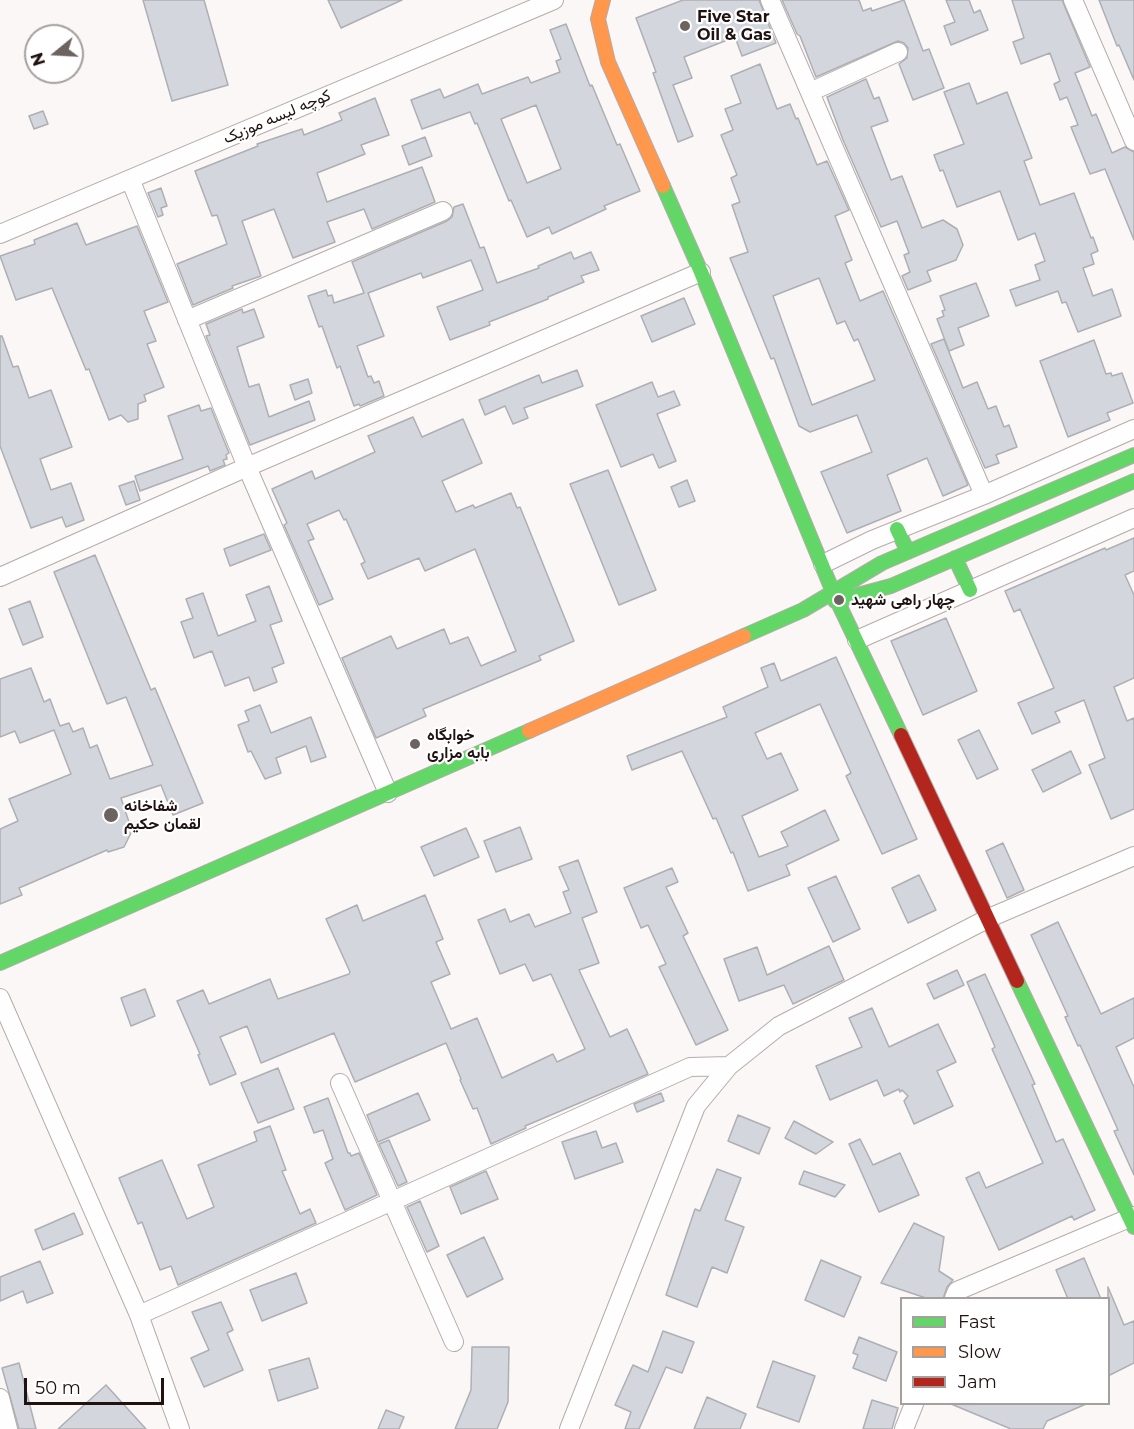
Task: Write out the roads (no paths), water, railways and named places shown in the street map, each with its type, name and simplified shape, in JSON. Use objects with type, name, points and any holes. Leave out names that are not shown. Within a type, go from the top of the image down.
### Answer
[{"type":"main road","points":[[603,0],[598,19],[608,62],[701,272],[835,596],[1133,1220]]},
{"type":"main road","points":[[0,963],[835,596],[882,563],[1134,455]]},
{"type":"main road","points":[[835,596],[891,586],[1134,481]]},
{"type":"main road","points":[[897,529],[908,552]]},
{"type":"main road","points":[[955,558],[970,590]]},
{"type":"street","name":"کوچه لیسه موزیک","points":[[0,234],[554,0]]},
{"type":"street","points":[[770,0],[984,495]]},
{"type":"street","points":[[1073,0],[1134,141]]},
{"type":"street","points":[[810,92],[898,52]]},
{"type":"street","points":[[130,179],[247,467],[388,793]]},
{"type":"street","points":[[187,320],[443,211]]},
{"type":"street","points":[[0,577],[247,467],[701,272]]},
{"type":"street","points":[[823,564],[897,529],[984,495],[1134,429]]},
{"type":"street","points":[[857,640],[1134,518]]},
{"type":"street","points":[[568,1429],[696,1106],[729,1066],[780,1026],[989,918],[1134,856]]},
{"type":"street","points":[[0,998],[139,1315],[180,1429]]},
{"type":"street","points":[[139,1315],[690,1067],[729,1066]]},
{"type":"street","points":[[340,1083],[454,1342]]},
{"type":"street","points":[[955,1297],[957,1291],[1133,1220]]},
{"type":"street","points":[[0,1398],[8,1429]]},
{"type":"street","points":[[904,1429],[914,1405]]},
{"type":"place","name":"Five Star Oil & Gas","points":[[685,26]]},
{"type":"place","name":"چهار راهی شهید","points":[[839,600]]},
{"type":"place","name":"خوابگاه بابه مزاری","points":[[415,744]]},
{"type":"place","name":"شفاخانه لقمان حکیم","points":[[111,815]]}]
